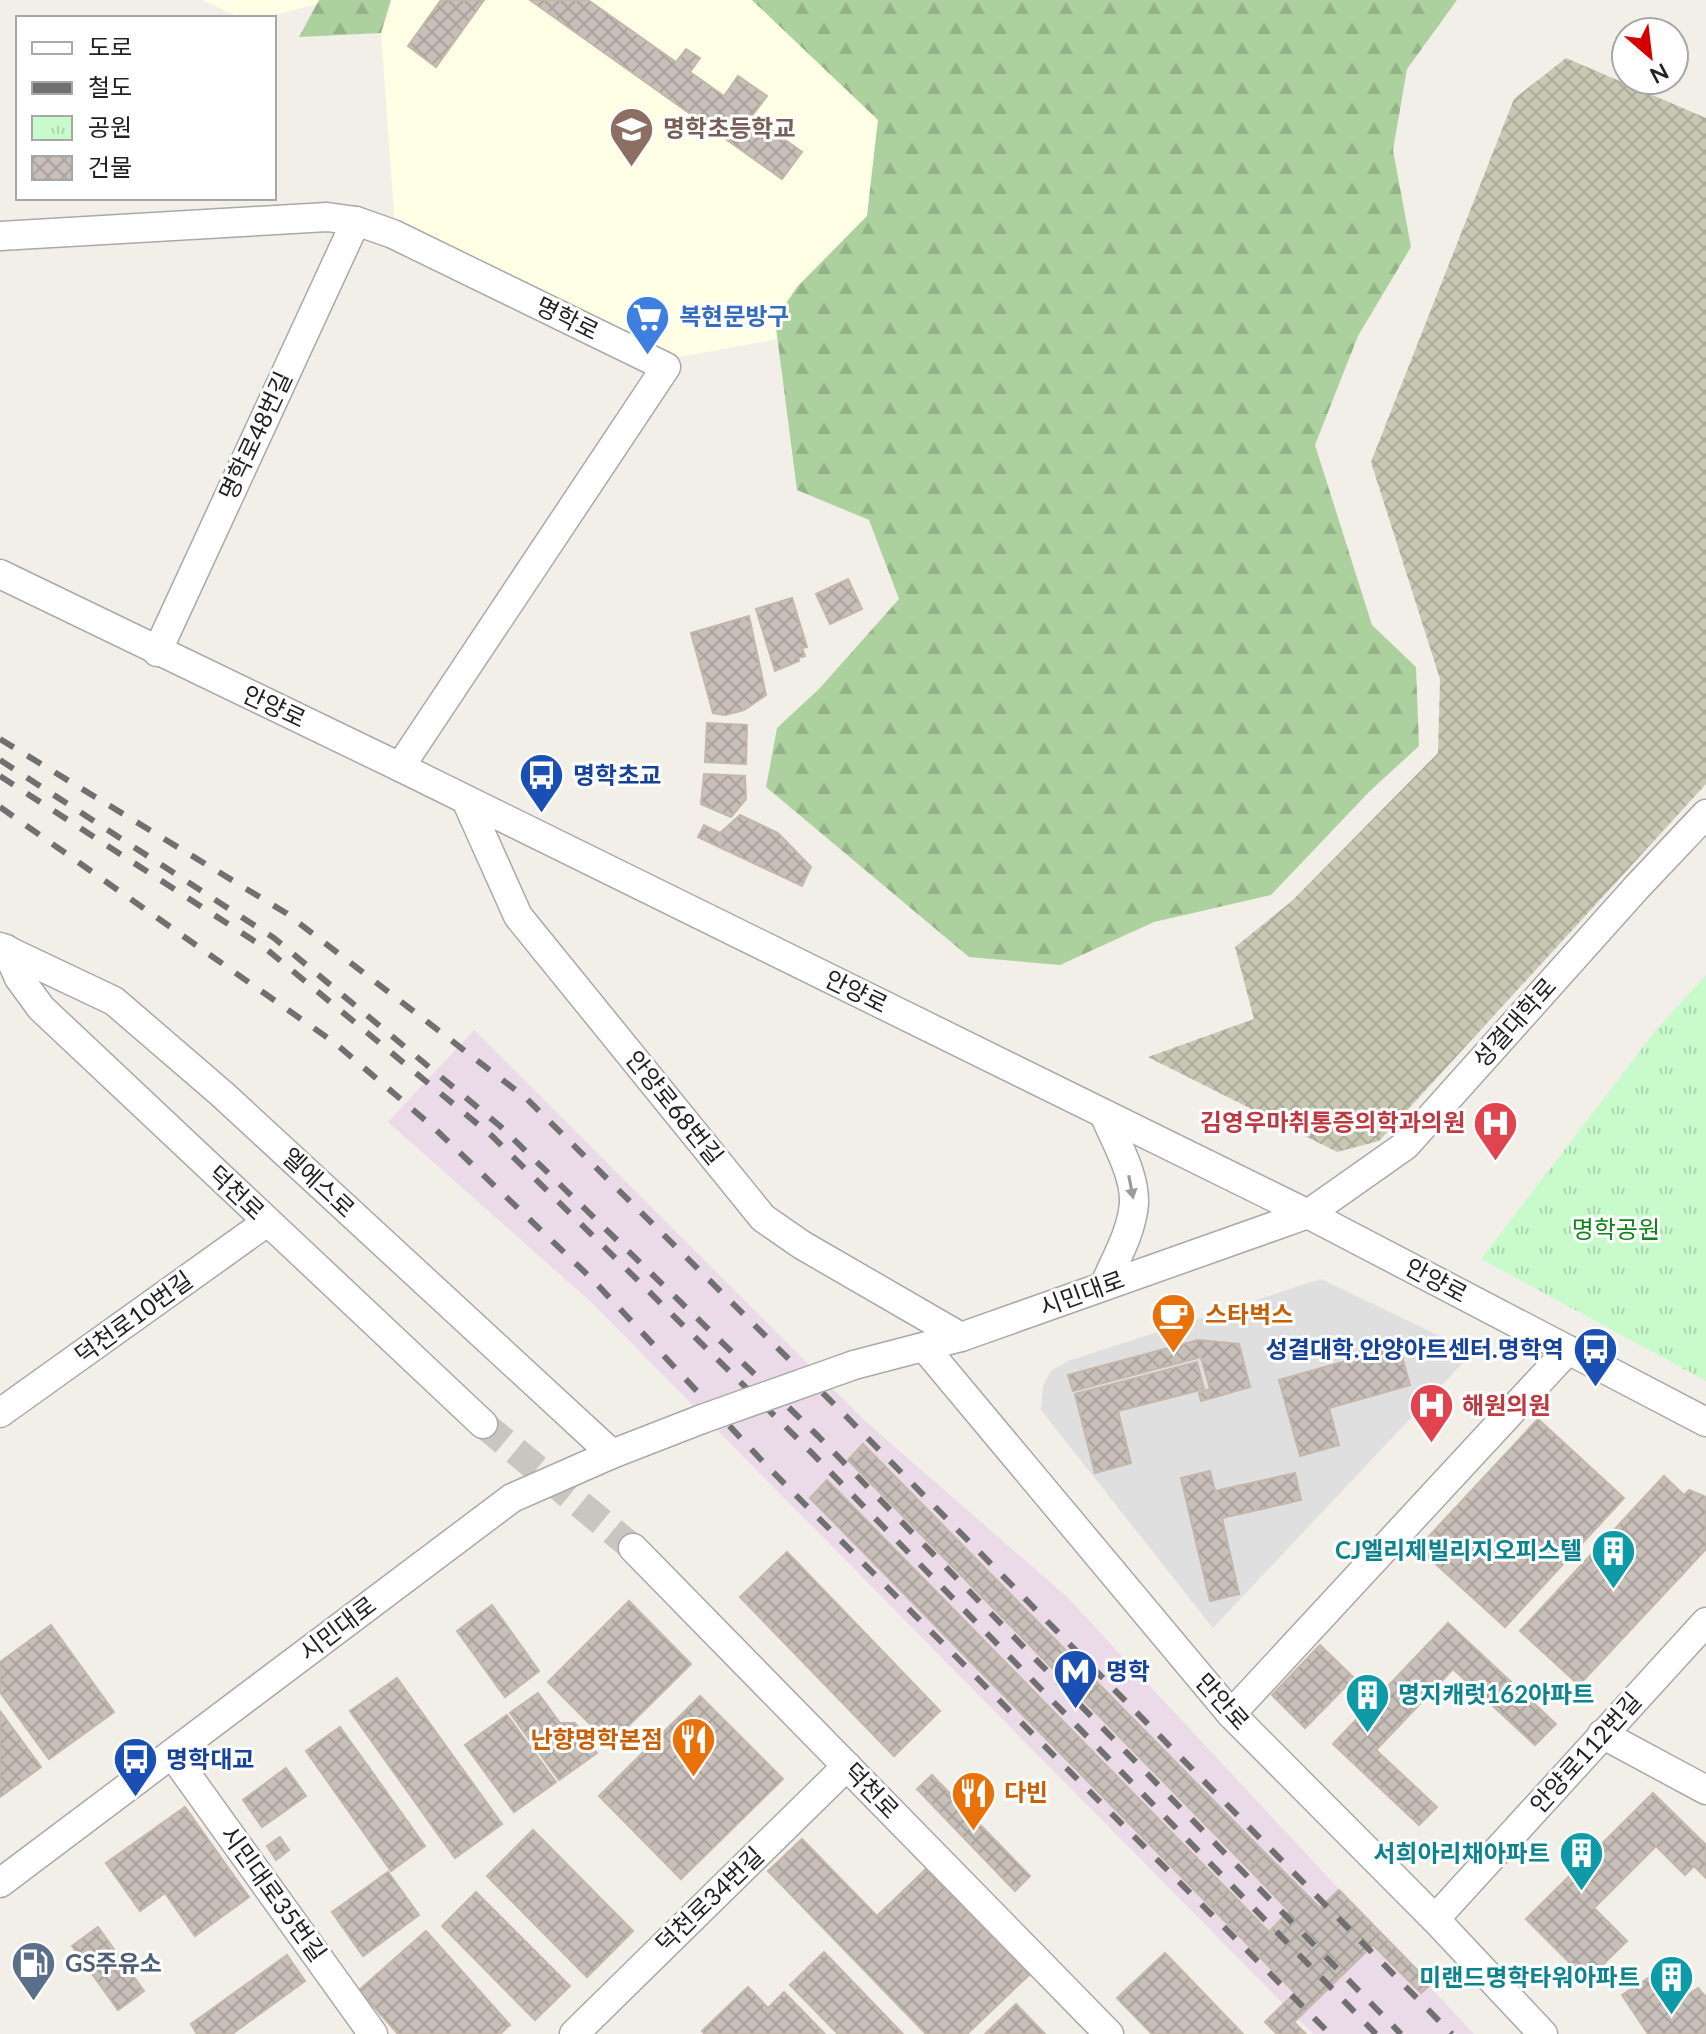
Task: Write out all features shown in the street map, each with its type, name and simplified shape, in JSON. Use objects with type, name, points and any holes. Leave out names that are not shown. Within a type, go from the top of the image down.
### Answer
[{"type":"street","name":"명학로","points":[[0,236],[327,217],[356,221],[393,234],[666,367],[400,767]]},
{"type":"street","name":"명학로48번길","points":[[157,652],[356,221]]},
{"type":"street","name":"안양로","points":[[0,574],[400,767],[1308,1214],[1706,1422]]},
{"type":"street","name":"안양로68번길","points":[[466,800],[518,916],[763,1218],[802,1245],[961,1337]]},
{"type":"street","name":"성결대학로","points":[[1308,1214],[1406,1145],[1706,814]]},
{"type":"street","name":"덕천로","points":[[3,948],[19,978],[41,1008],[483,1424]]},
{"type":"street","name":"엘에스로","points":[[3,948],[114,1001],[222,1094],[612,1454]]},
{"type":"street","points":[[1104,1114],[1132,1182],[1134,1203],[1127,1235],[1104,1286]]},
{"type":"street","name":"시민대로","points":[[0,1883],[512,1498],[702,1419],[854,1365],[961,1337],[1308,1214]]},
{"type":"street","name":"덕천로10번길","points":[[0,1413],[267,1222]]},
{"type":"street","name":"만안로","points":[[925,1348],[1231,1714],[1435,1919],[1543,2034]]},
{"type":"street","points":[[1231,1714],[1568,1350]]},
{"type":"street","name":"덕천로","points":[[633,1548],[1109,2034]]},
{"type":"street","name":"안양로112번길","points":[[1435,1919],[1706,1622]]},
{"type":"street","points":[[1602,1734],[1706,1790]]},
{"type":"street","name":"시민대로35번길","points":[[172,1754],[373,2034]]},
{"type":"street","name":"덕천로34번길","points":[[574,2034],[847,1766]]},
{"type":"shaded area","points":[[202,0],[319,0],[317,4],[270,16],[237,16]]},
{"type":"shaded area","name":"명학초등학교","points":[[391,0],[752,0],[878,119],[867,216],[797,287],[775,320],[778,339],[668,359],[395,226],[381,33]]},
{"type":"shaded area","points":[[1566,58],[1610,77],[1610,96],[1655,96],[1706,118],[1706,784],[1379,1141],[1337,1152],[1148,1057],[1254,1019],[1235,947],[1292,901],[1438,753],[1440,679],[1371,462],[1514,99]]},
{"type":"shaded area","points":[[474,1030],[865,1421],[1067,1597],[1474,2034],[1313,2034],[590,1301],[388,1122]]},
{"type":"shaded area","points":[[1321,1279],[1473,1352],[1213,1628],[1041,1410],[1043,1386],[1051,1371],[1068,1361]]},
{"type":"green space","points":[[319,0],[391,0],[381,33],[299,37]]},
{"type":"green space","points":[[752,0],[1457,0],[1407,69],[1393,150],[1411,247],[1358,336],[1315,445],[1372,625],[1416,667],[1419,746],[1370,791],[1271,895],[1154,922],[1060,965],[969,957],[766,787],[777,728],[819,689],[899,599],[869,520],[797,490],[775,320],[797,287],[867,216],[878,120]]},
{"type":"green space","name":"명학공원","points":[[1706,975],[1706,1381],[1481,1259],[1656,1030]]},
{"type":"building","points":[[441,0],[484,0],[436,67],[408,46]]},
{"type":"building","points":[[530,0],[588,0],[676,62],[686,49],[700,58],[690,72],[724,96],[738,76],[767,96],[752,116],[802,152],[782,179]]},
{"type":"building","points":[[848,579],[862,609],[830,624],[816,594]]},
{"type":"building","points":[[792,598],[807,647],[802,648],[805,656],[775,671],[756,609]]},
{"type":"building","points":[[749,616],[766,695],[744,710],[725,715],[713,713],[691,633]]},
{"type":"building","points":[[707,723],[747,725],[746,764],[705,762]]},
{"type":"building","points":[[704,774],[745,776],[746,799],[731,817],[701,804]]},
{"type":"building","points":[[740,815],[778,833],[811,867],[802,886],[698,837],[704,825],[720,833]]},
{"type":"building","points":[[1198,1340],[1239,1344],[1250,1387],[1201,1401],[1199,1393],[1210,1389],[1201,1357],[1073,1391],[1068,1375]]},
{"type":"building","points":[[1399,1346],[1410,1385],[1329,1408],[1339,1445],[1300,1456],[1279,1380]]},
{"type":"building","points":[[1197,1362],[1204,1389],[1118,1411],[1131,1463],[1095,1473],[1075,1394]]},
{"type":"building","points":[[1538,1419],[1624,1498],[1505,1627],[1418,1548]]},
{"type":"building","points":[[863,1444],[1265,1853],[1249,1869],[848,1460]]},
{"type":"building","points":[[1210,1471],[1215,1491],[1295,1473],[1301,1500],[1222,1518],[1239,1594],[1210,1601],[1181,1478]]},
{"type":"building","name":"CJ엘리제빌리지오피스텔","points":[[1664,1476],[1684,1495],[1689,1490],[1706,1497],[1706,1549],[1579,1685],[1520,1631]]},
{"type":"building","points":[[827,1480],[1228,1890],[1211,1907],[810,1498]]},
{"type":"building","points":[[787,1552],[940,1711],[894,1756],[740,1597]]},
{"type":"building","points":[[629,1601],[691,1664],[610,1744],[548,1682]]},
{"type":"building","points":[[492,1605],[539,1671],[505,1697],[457,1631]]},
{"type":"building","name":"명지캐럿162아파트","points":[[1448,1623],[1556,1724],[1535,1745],[1453,1669],[1376,1750],[1437,1807],[1419,1825],[1333,1744]]},
{"type":"building","points":[[51,1625],[114,1712],[49,1759],[0,1692],[0,1662]]},
{"type":"building","points":[[1320,1645],[1354,1678],[1305,1728],[1272,1695]]},
{"type":"building","points":[[397,1678],[502,1824],[455,1858],[350,1711]]},
{"type":"building","points":[[538,1693],[560,1723],[575,1723],[597,1753],[559,1780],[510,1713]]},
{"type":"building","points":[[700,1696],[783,1779],[681,1879],[599,1796]]},
{"type":"building","points":[[0,1711],[41,1767],[0,1797]]},
{"type":"building","points":[[507,1715],[556,1782],[514,1812],[465,1745]]},
{"type":"building","points":[[340,1727],[425,1846],[391,1871],[306,1751]]},
{"type":"building","points":[[286,1768],[306,1796],[262,1827],[243,1800]]},
{"type":"building","points":[[932,1775],[1030,1876],[1015,1891],[917,1789]]},
{"type":"building","name":"서희아리채아파트","points":[[1653,1793],[1706,1845],[1706,1878],[1694,1866],[1685,1875],[1656,1846],[1594,1908],[1627,1941],[1587,1980],[1526,1919]]},
{"type":"building","points":[[185,1807],[249,1897],[195,1936],[165,1893],[140,1911],[106,1863]]},
{"type":"building","points":[[533,1830],[633,1931],[587,1977],[487,1876]]},
{"type":"building","points":[[280,1837],[289,1850],[276,1860],[267,1846]]},
{"type":"building","points":[[802,1839],[877,1916],[926,1869],[1029,1975],[967,2034],[926,2034],[768,1871]]},
{"type":"building","points":[[1265,1853],[1320,1908],[1339,1890],[1431,1984],[1421,1993],[1373,1945],[1294,2022],[1306,2034],[1277,2034],[1265,2022],[1295,1993],[1211,1907],[1228,1890],[1269,1932],[1289,1911],[1249,1869]]},
{"type":"building","points":[[388,1872],[419,1915],[363,1956],[332,1912]]},
{"type":"building","points":[[476,1892],[570,1986],[535,2020],[442,1926]]},
{"type":"building","points":[[98,1927],[144,1991],[118,2010],[72,1946]]},
{"type":"building","points":[[426,1931],[510,2025],[500,2034],[398,2034],[359,1990]]},
{"type":"building","points":[[824,1952],[903,2034],[838,2034],[790,1985]]},
{"type":"building","points":[[1165,1953],[1243,2034],[1152,2034],[1117,1998]]},
{"type":"building","points":[[287,1955],[305,1981],[232,2034],[197,2034],[191,2024]]},
{"type":"building","name":"미랜드명학타워아파트","points":[[1650,1977],[1661,1994],[1673,1986],[1681,1999],[1698,1988],[1706,1997],[1706,2034],[1648,2034],[1622,1995]]},
{"type":"building","points":[[748,1987],[768,2008],[784,1992],[825,2034],[705,2034],[702,2031]]},
{"type":"building","points":[[1016,2004],[1045,2034],[985,2034]]},
{"type":"tunnel","points":[[483,1424],[633,1548]]},
{"type":"railway","points":[[0,739],[286,913],[526,1098],[843,1413],[1452,2034]]},
{"type":"railway","points":[[0,760],[274,938],[500,1126],[818,1436],[1401,2034]]},
{"type":"railway","points":[[0,776],[265,948],[492,1136],[805,1446],[1376,2034]]},
{"type":"railway","points":[[0,807],[335,1043],[432,1126],[593,1280],[766,1465],[1330,2034]]},
{"type":"place","name":"명학초등학교","points":[[632,168]]},
{"type":"place","name":"복현문방구","points":[[648,356]]},
{"type":"place","name":"명학초교","points":[[542,815]]},
{"type":"place","name":"김영우마취통증의학과의원","points":[[1496,1162]]},
{"type":"place","name":"스타벅스","points":[[1174,1354]]},
{"type":"place","name":"성결대학.안양아트센터.명학역","points":[[1595,1389]]},
{"type":"place","name":"해원의원","points":[[1431,1445]]},
{"type":"place","name":"CJ엘리제빌리지오피스텔","points":[[1613,1590]]},
{"type":"place","name":"명학","points":[[1075,1711]]},
{"type":"place","name":"명지캐럿162아파트","points":[[1367,1734]]},
{"type":"place","name":"난향명학본점","points":[[694,1779]]},
{"type":"place","name":"명학대교","points":[[135,1799]]},
{"type":"place","name":"다빈","points":[[973,1832]]},
{"type":"place","name":"서희아리채아파트","points":[[1581,1893]]},
{"type":"place","name":"GS주유소","points":[[34,2003]]},
{"type":"place","name":"미랜드명학타워아파트","points":[[1671,2017]]}]
